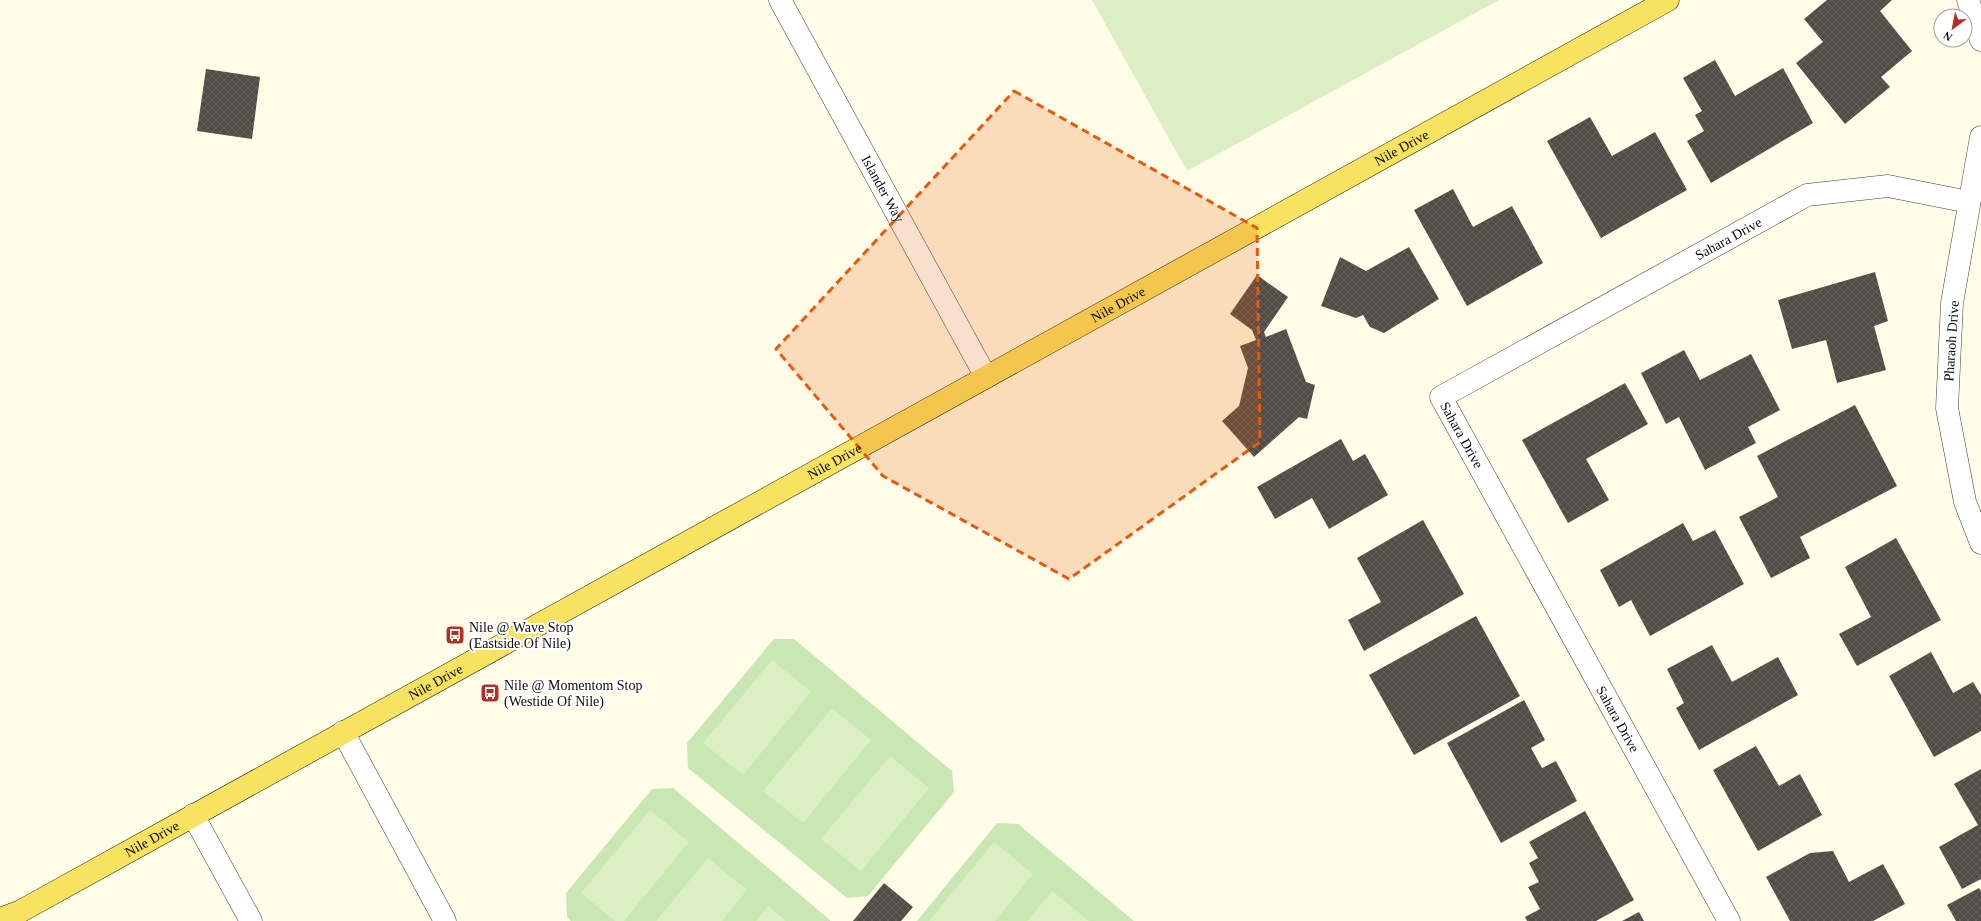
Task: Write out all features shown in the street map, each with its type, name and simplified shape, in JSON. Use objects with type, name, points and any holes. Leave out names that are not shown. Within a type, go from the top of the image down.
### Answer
[{"type":"main road","name":"Nile Drive","points":[[0,919],[21,911],[1668,0]]},
{"type":"street","name":"Islander Way","points":[[780,0],[986,377]]},
{"type":"street","points":[[1968,0],[1981,40]]},
{"type":"street","name":"Pharaoh Drive","points":[[1981,137],[1952,303],[1947,408],[1965,502],[1981,543]]},
{"type":"street","name":"Sahara Drive","points":[[1729,921],[1441,397],[1807,195],[1888,186],[1969,202]]},
{"type":"street","points":[[343,732],[444,921]]},
{"type":"street","points":[[193,815],[251,921]]},
{"type":"highlighted area","points":[[1014,91],[1257,228],[1260,442],[1069,579],[883,476],[776,349]]},
{"type":"green space","points":[[1092,0],[1499,0],[1187,171]]},
{"type":"green space","points":[[774,639],[794,639],[952,771],[954,792],[868,896],[847,898],[688,768],[687,743]]},
{"type":"green space","points":[[772,660],[811,692],[743,775],[703,743]]},
{"type":"green space","points":[[832,708],[871,740],[803,823],[763,791]]},
{"type":"green space","points":[[890,756],[929,788],[861,871],[821,839]]},
{"type":"green space","points":[[673,788],[830,921],[571,921],[567,917],[566,893],[652,789]]},
{"type":"green space","points":[[650,810],[689,842],[624,921],[615,921],[581,893]]},
{"type":"green space","points":[[997,823],[1018,824],[1134,921],[917,921]]},
{"type":"green space","points":[[994,842],[1033,874],[995,921],[929,921]]},
{"type":"green space","points":[[708,858],[747,890],[722,921],[656,921]]},
{"type":"green space","points":[[1052,891],[1089,921],[1027,921]]},
{"type":"green space","points":[[768,906],[786,921],[756,921]]},
{"type":"building","points":[[1827,0],[1892,0],[1880,11],[1912,51],[1881,77],[1890,87],[1845,124],[1796,63],[1823,42],[1804,19]]},
{"type":"building","points":[[1715,60],[1735,96],[1783,68],[1813,123],[1711,183],[1687,141],[1704,131],[1695,115],[1702,111],[1683,78]]},
{"type":"building","points":[[206,69],[260,77],[252,139],[197,131]]},
{"type":"building","points":[[1590,117],[1612,156],[1655,132],[1687,190],[1601,238],[1547,141]]},
{"type":"building","points":[[1453,189],[1473,227],[1512,206],[1543,263],[1467,306],[1414,210]]},
{"type":"building","points":[[1409,247],[1439,299],[1384,333],[1370,327],[1363,315],[1356,318],[1321,306],[1340,257],[1366,271]]},
{"type":"building","points":[[1875,272],[1888,321],[1874,326],[1886,370],[1837,383],[1826,340],[1792,349],[1778,300]]},
{"type":"building","points":[[1257,275],[1288,297],[1264,332],[1266,337],[1286,329],[1306,382],[1315,385],[1307,419],[1299,417],[1254,457],[1222,421],[1239,406],[1248,368],[1240,346],[1256,340],[1252,330],[1230,314]]},
{"type":"building","points":[[1684,350],[1700,380],[1751,354],[1780,410],[1748,427],[1756,443],[1705,470],[1679,417],[1666,424],[1641,373]]},
{"type":"building","points":[[1625,383],[1648,424],[1586,459],[1609,500],[1568,523],[1522,440]]},
{"type":"building","points":[[1855,405],[1897,486],[1800,537],[1810,558],[1771,578],[1739,517],[1778,497],[1757,456]]},
{"type":"building","points":[[1341,439],[1353,461],[1365,454],[1388,495],[1329,529],[1312,498],[1275,519],[1257,487]]},
{"type":"building","points":[[1423,520],[1464,594],[1364,651],[1348,620],[1381,602],[1357,558]]},
{"type":"building","points":[[1683,523],[1693,541],[1715,530],[1744,584],[1650,636],[1631,600],[1619,607],[1600,570]]},
{"type":"building","points":[[1896,538],[1941,620],[1857,666],[1839,634],[1871,617],[1845,567]]},
{"type":"building","points":[[1476,616],[1520,696],[1414,755],[1369,675]]},
{"type":"building","points":[[1712,645],[1732,682],[1778,657],[1798,695],[1699,750],[1676,708],[1684,703],[1667,669]]},
{"type":"building","points":[[1931,652],[1953,693],[1973,682],[1981,695],[1981,731],[1934,757],[1889,676]]},
{"type":"building","points":[[1524,700],[1545,740],[1531,748],[1542,768],[1556,761],[1577,801],[1501,843],[1447,743]]},
{"type":"building","points":[[1756,746],[1779,786],[1800,774],[1822,815],[1758,851],[1713,770]]},
{"type":"building","points":[[1981,769],[1981,879],[1962,889],[1939,847],[1978,825],[1954,784]]},
{"type":"building","points":[[1585,811],[1634,900],[1596,921],[1527,921],[1525,917],[1540,909],[1528,887],[1539,882],[1529,863],[1538,858],[1529,842]]},
{"type":"building","points":[[1833,851],[1849,882],[1883,864],[1905,904],[1873,921],[1790,921],[1766,877],[1810,853]]},
{"type":"building","points":[[884,883],[913,907],[901,921],[853,921]]},
{"type":"building","points":[[1979,888],[1981,891],[1981,921],[1956,921],[1947,905]]},
{"type":"building","points":[[1639,912],[1644,921],[1622,921]]},
{"type":"place","name":"Nile @ Wave Stop (Eastside Of Nile)","points":[[455,635]]},
{"type":"place","name":"Nile @ Momentom Stop (Westide Of Nile)","points":[[490,693]]}]
